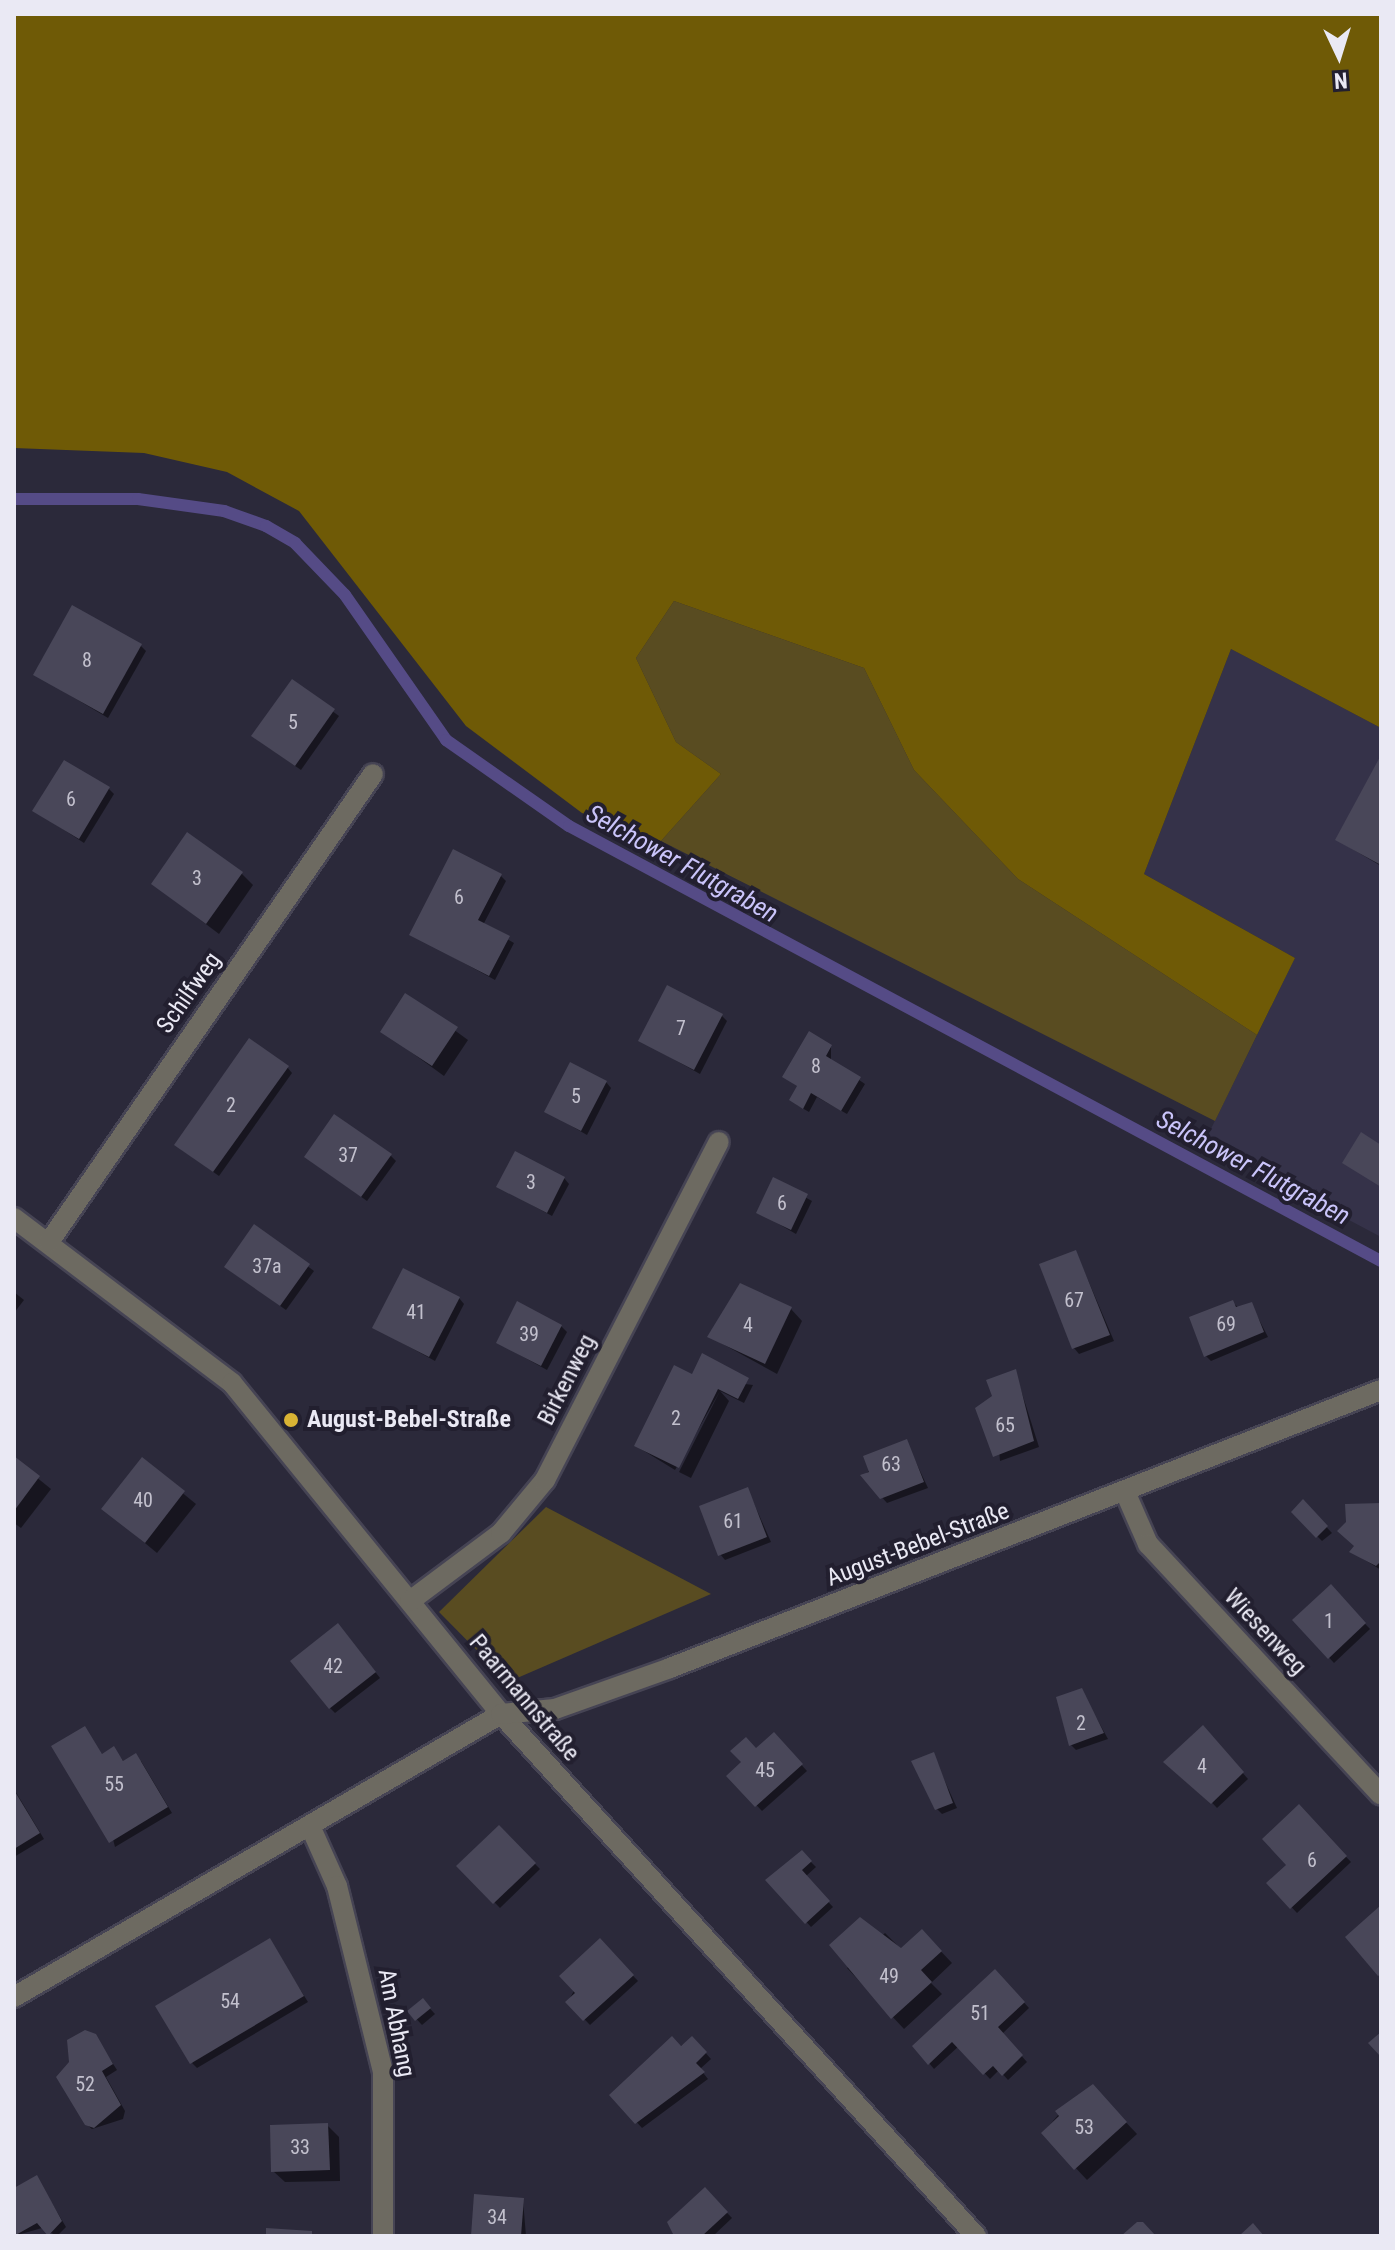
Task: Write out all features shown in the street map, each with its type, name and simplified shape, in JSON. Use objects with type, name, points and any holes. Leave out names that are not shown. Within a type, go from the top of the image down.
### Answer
[{"type":"street","name":"Schilfweg","points":[[49,1242],[373,774]]},
{"type":"street","name":"Birkenweg","points":[[410,1601],[501,1533],[545,1480],[719,1142]]},
{"type":"street","name":"Paarmannstraße","points":[[14,1218],[232,1383],[501,1714],[976,2236]]},
{"type":"street","name":"August-Bebel-Straße","points":[[14,1997],[311,1828],[501,1714],[573,1703],[1126,1494],[1381,1390]]},
{"type":"street","name":"Wiesenweg","points":[[1126,1494],[1148,1544],[1381,1795]]},
{"type":"street","name":"Am Abhang","points":[[311,1828],[337,1886],[383,2072],[383,2236]]},
{"type":"shaded area","points":[[14,14],[1381,14],[1381,728],[1231,649],[1144,874],[1295,958],[1257,1035],[1018,879],[914,770],[864,668],[674,601],[636,658],[676,742],[721,774],[661,841],[582,813],[466,726],[299,511],[227,472],[144,453],[14,448]]},
{"type":"shaded area","points":[[674,601],[864,668],[914,770],[1018,879],[1257,1035],[1215,1121],[661,841],[721,774],[676,742],[636,658]]},
{"type":"shaded area","points":[[1231,649],[1381,728],[1381,1237],[1204,1143],[1295,958],[1144,874]]},
{"type":"shaded area","points":[[546,1507],[711,1594],[508,1682],[439,1612]]},
{"type":"building","points":[[72,605],[142,644],[103,714],[33,675]]},
{"type":"building","points":[[292,679],[335,709],[295,766],[251,736]]},
{"type":"building","points":[[1381,755],[1381,865],[1335,840]]},
{"type":"building","points":[[64,760],[110,787],[79,839],[32,811]]},
{"type":"building","points":[[187,832],[243,872],[206,924],[151,884]]},
{"type":"building","points":[[453,849],[502,874],[478,920],[510,936],[489,976],[409,935]]},
{"type":"building","points":[[667,985],[723,1014],[694,1070],[638,1041]]},
{"type":"building","points":[[405,993],[458,1027],[432,1066],[380,1032]]},
{"type":"building","points":[[809,1031],[832,1045],[826,1056],[861,1077],[841,1111],[811,1093],[803,1109],[789,1100],[797,1086],[782,1077]]},
{"type":"building","points":[[249,1038],[289,1066],[213,1172],[174,1145]]},
{"type":"building","points":[[570,1062],[607,1081],[581,1131],[544,1112]]},
{"type":"building","points":[[334,1114],[392,1154],[361,1197],[304,1157]]},
{"type":"building","points":[[1361,1132],[1381,1145],[1381,1187],[1342,1163]]},
{"type":"building","points":[[515,1151],[565,1177],[547,1213],[496,1187]]},
{"type":"building","points":[[773,1177],[808,1194],[791,1230],[756,1213]]},
{"type":"building","points":[[254,1224],[310,1264],[280,1306],[224,1267]]},
{"type":"building","points":[[1076,1250],[1110,1335],[1072,1349],[1039,1264]]},
{"type":"building","points":[[403,1268],[460,1297],[429,1357],[372,1328]]},
{"type":"building","points":[[740,1283],[792,1307],[765,1364],[707,1337]]},
{"type":"building","points":[[1233,1300],[1236,1307],[1252,1302],[1264,1332],[1204,1357],[1189,1317]]},
{"type":"building","points":[[517,1301],[562,1325],[541,1366],[496,1343]]},
{"type":"building","points":[[702,1353],[749,1378],[738,1399],[718,1389],[679,1468],[634,1446],[674,1365],[692,1374]]},
{"type":"building","points":[[1016,1369],[1034,1441],[993,1457],[975,1408],[992,1396],[986,1380]]},
{"type":"building","points":[[907,1439],[924,1482],[880,1499],[860,1475],[869,1472],[863,1456]]},
{"type":"building","points":[[14,1456],[40,1476],[14,1511]]},
{"type":"building","points":[[142,1457],[185,1491],[145,1543],[101,1509]]},
{"type":"building","points":[[748,1487],[767,1537],[718,1556],[699,1506]]},
{"type":"building","points":[[1303,1499],[1328,1526],[1316,1538],[1291,1512]]},
{"type":"building","points":[[1381,1503],[1381,1561],[1376,1566],[1349,1552],[1354,1546],[1337,1531],[1346,1522],[1345,1504]]},
{"type":"building","points":[[1331,1584],[1366,1623],[1328,1659],[1292,1620]]},
{"type":"building","points":[[338,1623],[376,1672],[329,1709],[290,1661]]},
{"type":"building","points":[[1082,1688],[1104,1733],[1069,1746],[1056,1697]]},
{"type":"building","points":[[1203,1725],[1244,1772],[1211,1804],[1163,1762]]},
{"type":"building","points":[[85,1726],[102,1754],[114,1746],[123,1761],[136,1753],[168,1807],[109,1843],[51,1746]]},
{"type":"building","points":[[774,1732],[803,1764],[755,1807],[726,1776],[741,1762],[730,1751],[746,1737],[756,1748]]},
{"type":"building","points":[[934,1752],[953,1803],[935,1810],[911,1761]]},
{"type":"building","points":[[14,1790],[40,1833],[14,1849]]},
{"type":"building","points":[[1299,1804],[1347,1856],[1290,1909],[1266,1883],[1286,1865],[1262,1839]]},
{"type":"building","points":[[499,1825],[536,1863],[493,1904],[456,1866]]},
{"type":"building","points":[[802,1850],[812,1861],[802,1870],[830,1901],[805,1924],[765,1880]]},
{"type":"building","points":[[1381,1905],[1381,1974],[1378,1976],[1345,1937]]},
{"type":"building","points":[[860,1917],[901,1948],[922,1929],[942,1951],[921,1970],[932,1982],[891,2019],[829,1945]]},
{"type":"building","points":[[270,1938],[304,1996],[190,2064],[155,2006]]},
{"type":"building","points":[[600,1938],[634,1975],[583,2021],[565,2002],[575,1993],[559,1976]]},
{"type":"building","points":[[995,1969],[1025,2002],[998,2027],[1023,2055],[1002,2076],[993,2066],[983,2075],[952,2042],[928,2065],[912,2046]]},
{"type":"building","points":[[423,1998],[431,2008],[415,2021],[407,2011]]},
{"type":"building","points":[[85,2030],[96,2034],[113,2064],[102,2071],[121,2105],[94,2128],[85,2125],[56,2077],[69,2062],[67,2040]]},
{"type":"building","points":[[1381,2032],[1381,2057],[1368,2043]]},
{"type":"building","points":[[672,2036],[681,2046],[692,2036],[707,2052],[696,2063],[705,2072],[635,2124],[609,2095]]},
{"type":"building","points":[[1093,2084],[1127,2122],[1074,2170],[1041,2133],[1059,2116],[1055,2111]]},
{"type":"building","points":[[328,2123],[330,2170],[271,2172],[270,2125]]},
{"type":"building","points":[[37,2175],[62,2221],[48,2236],[37,2223],[14,2236],[14,2188]]},
{"type":"building","points":[[705,2187],[728,2212],[702,2236],[674,2236],[667,2222]]},
{"type":"building","points":[[474,2194],[524,2198],[521,2236],[471,2236]]},
{"type":"building","points":[[1137,2222],[1143,2222],[1156,2236],[1121,2236]]},
{"type":"building","points":[[1253,2223],[1264,2236],[1239,2236]]},
{"type":"building","points":[[266,2228],[312,2231],[312,2236],[266,2236]]},
{"type":"waterway","name":"Selchower Flutgraben","points":[[14,499],[138,499],[224,511],[266,526],[295,543],[345,595],[446,740],[569,826],[1381,1261]]},
{"type":"place","name":"August-Bebel-Straße","points":[[291,1420]]}]
